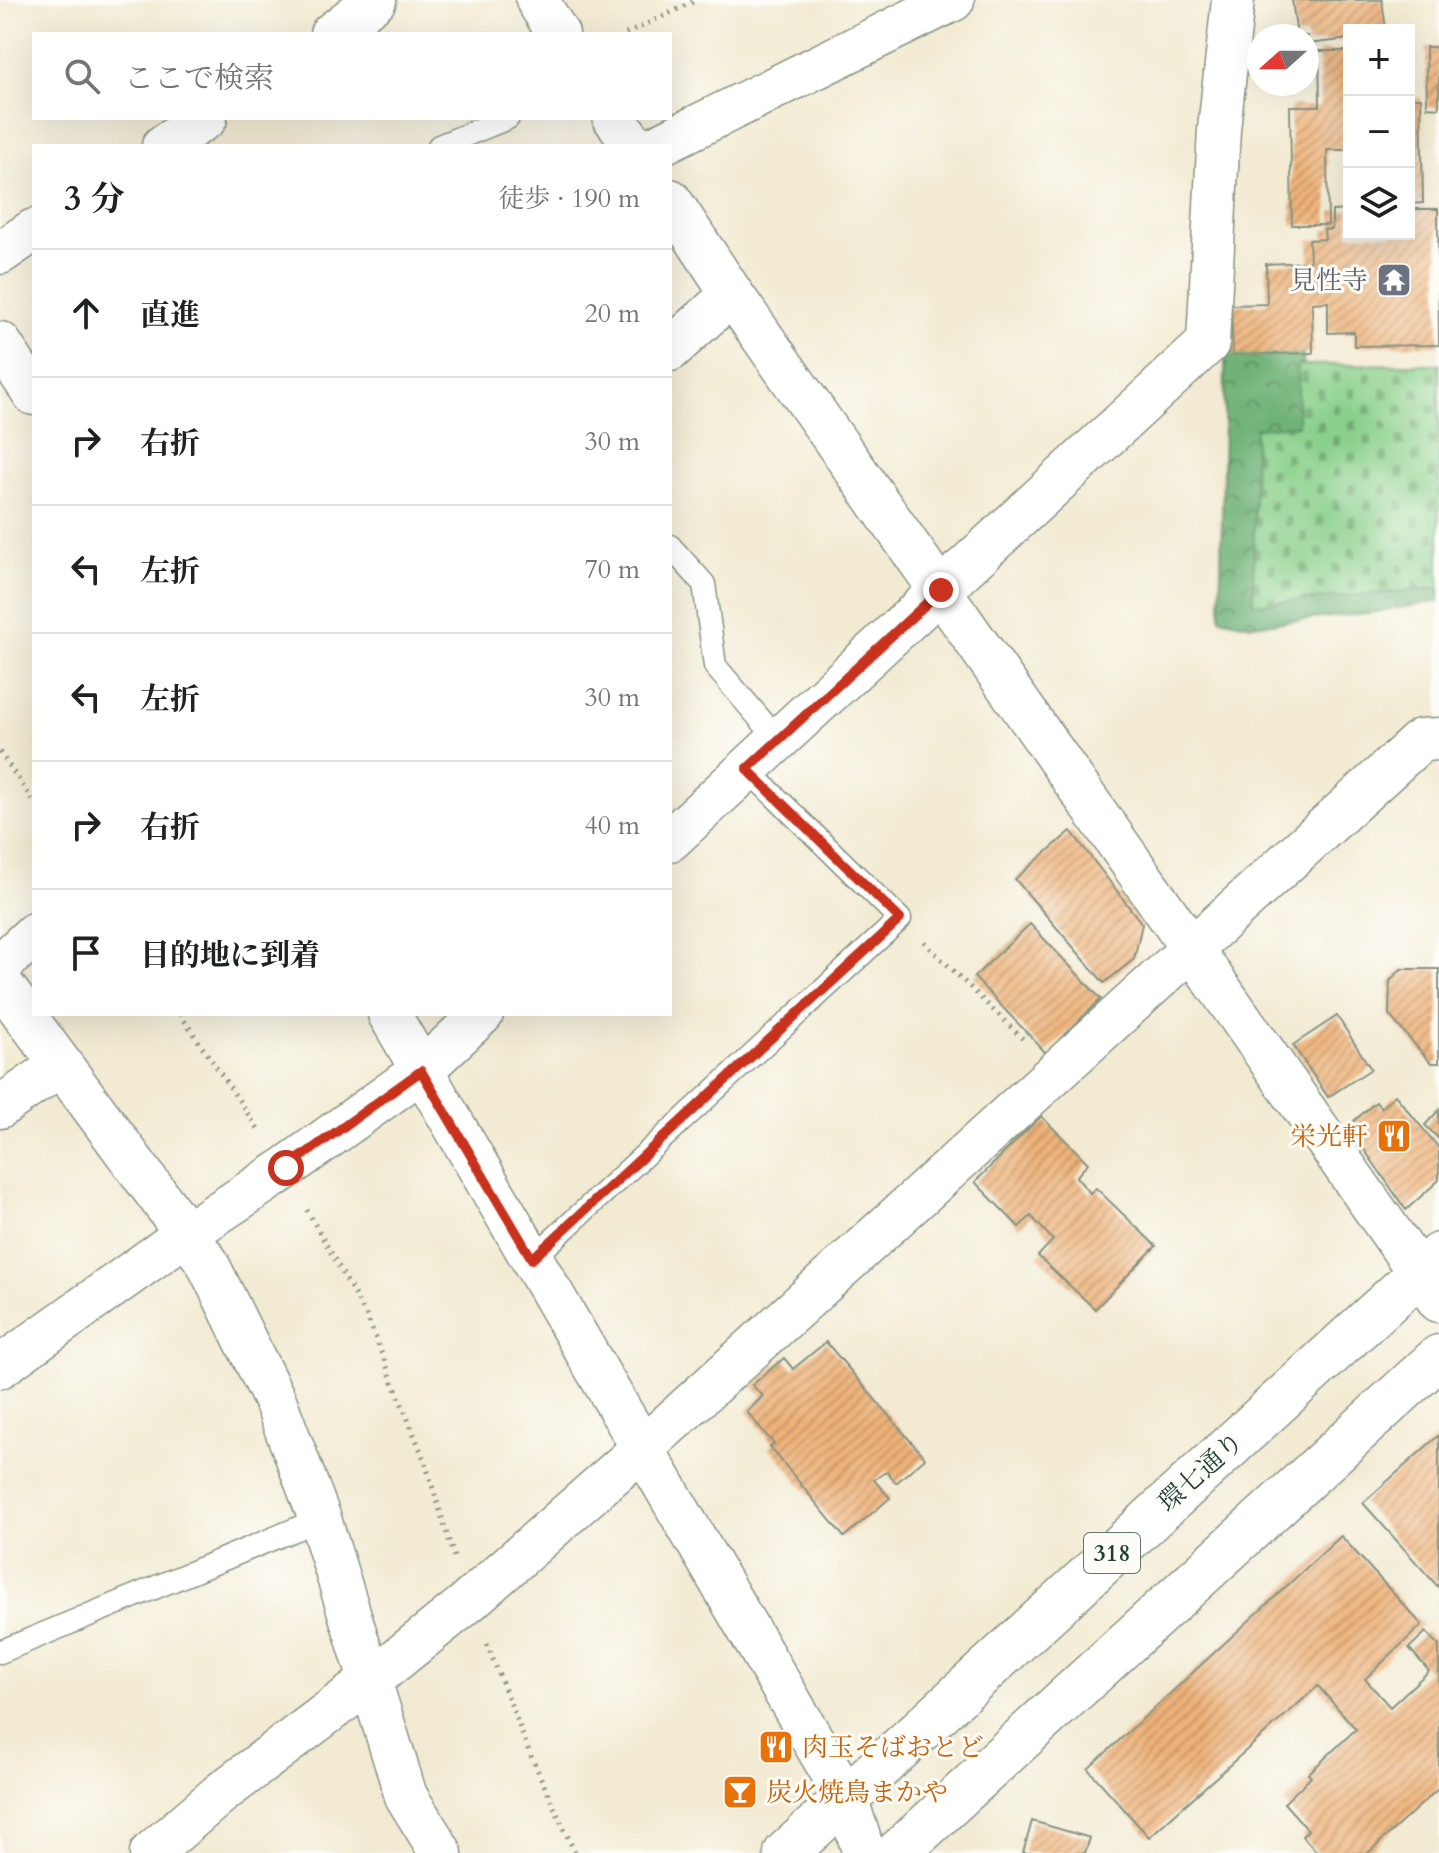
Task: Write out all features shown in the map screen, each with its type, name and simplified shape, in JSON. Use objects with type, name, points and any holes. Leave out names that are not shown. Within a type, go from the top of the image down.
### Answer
[{"type":"main road","name":"環七通り","points":[[786,1853],[1433,1276]]},
{"type":"main road","points":[[897,1853],[1439,1357]]},
{"type":"street","points":[[334,32],[375,0]]},
{"type":"street","points":[[537,0],[557,32]]},
{"type":"street","points":[[661,144],[953,0]]},
{"type":"street","points":[[672,838],[1208,343],[1219,129],[1233,0]]},
{"type":"street","points":[[166,144],[203,120]]},
{"type":"street","points":[[616,120],[634,144]]},
{"type":"street","points":[[672,203],[732,294],[1192,950],[1433,1276]]},
{"type":"street","points":[[0,253],[32,231]]},
{"type":"street","points":[[672,348],[732,294]]},
{"type":"street","points":[[0,343],[32,386]]},
{"type":"street","points":[[151,1853],[221,1793],[370,1681],[468,1602],[644,1447],[1421,740],[1439,739]]},
{"type":"street","points":[[0,966],[32,936]]},
{"type":"street","points":[[0,982],[207,1262],[276,1403],[320,1519],[406,1796],[441,1853]]},
{"type":"street","points":[[390,1016],[846,1797],[864,1853]]},
{"type":"street","points":[[0,1367],[421,1071],[480,1016]]},
{"type":"street","points":[[0,1107],[61,1065]]},
{"type":"lane","points":[[444,144],[503,120]]},
{"type":"lane","points":[[672,548],[704,584],[715,666],[778,740]]},
{"type":"lane","points":[[532,1259],[900,919],[747,769]]},
{"type":"lane","points":[[0,1652],[320,1519]]},
{"type":"path","points":[[630,32],[697,0]]},
{"type":"path","points":[[0,752],[32,799]]},
{"type":"path","points":[[900,919],[1056,1072]]},
{"type":"path","points":[[181,1016],[286,1168],[367,1317],[425,1462],[468,1602],[531,1756],[575,1853]]},
{"type":"green space","points":[[1244,321],[1302,346],[1306,392],[1439,503],[1439,601],[1370,613],[1251,625],[1220,618],[1226,325]]},
{"type":"green space","points":[[1439,364],[1439,588],[1253,604],[1255,428],[1298,425],[1298,365]]},
{"type":"building","points":[[1292,0],[1382,0],[1385,24],[1343,24],[1343,40],[1319,43],[1319,24],[1295,24]]},
{"type":"building","points":[[1426,47],[1439,47],[1439,108],[1427,107]]},
{"type":"building","points":[[1319,51],[1343,51],[1343,150],[1327,150],[1328,225],[1292,225],[1290,106],[1320,106]]},
{"type":"building","points":[[1415,98],[1421,98],[1423,203],[1415,204]]},
{"type":"building","points":[[1415,209],[1438,209],[1439,345],[1354,346],[1354,332],[1328,333],[1328,302],[1312,303],[1313,353],[1233,355],[1231,305],[1267,304],[1266,264],[1310,262],[1309,240],[1325,239],[1324,230],[1332,229],[1332,211],[1343,210],[1343,240],[1415,240]]},
{"type":"building","points":[[1071,831],[1142,924],[1134,959],[1104,983],[1015,879]]},
{"type":"building","points":[[1030,924],[1101,999],[1046,1053],[974,977]]},
{"type":"building","points":[[1401,969],[1439,969],[1439,1063],[1431,1063],[1389,1015],[1390,981]]},
{"type":"building","points":[[1337,1016],[1371,1069],[1328,1097],[1293,1045]]},
{"type":"building","points":[[1395,1095],[1439,1148],[1439,1180],[1406,1210],[1348,1126],[1376,1102],[1381,1108]]},
{"type":"building","points":[[1439,1110],[1439,1139],[1425,1125]]},
{"type":"building","points":[[1041,1116],[1088,1163],[1076,1177],[1090,1193],[1096,1188],[1156,1246],[1095,1309],[1038,1256],[1053,1240],[1031,1216],[1019,1227],[975,1182]]},
{"type":"building","points":[[826,1342],[925,1458],[896,1483],[887,1471],[874,1480],[890,1498],[844,1537],[770,1447],[774,1444],[747,1412],[763,1396],[752,1385],[784,1358],[793,1369]]},
{"type":"building","points":[[1439,1435],[1439,1588],[1363,1503]]},
{"type":"building","points":[[1341,1536],[1422,1625],[1365,1679],[1390,1707],[1429,1671],[1409,1648],[1426,1632],[1439,1646],[1439,1788],[1368,1853],[1318,1853],[1302,1836],[1308,1830],[1284,1803],[1311,1777],[1308,1774],[1356,1729],[1318,1686],[1149,1837],[1088,1769]]},
{"type":"building","points":[[1032,1821],[1090,1838],[1085,1853],[1023,1853]]},
{"type":"place","name":"見性寺","points":[[1394,280]]},
{"type":"place","name":"栄光軒","points":[[1394,1136]]},
{"type":"place","name":"肉玉そばおとど","points":[[776,1747]]},
{"type":"place","name":"炭火焼鳥まかや","points":[[740,1792]]},
{"type":"route","points":[[286,1168],[421,1071],[532,1259],[900,919],[747,769],[941,590]]}]
